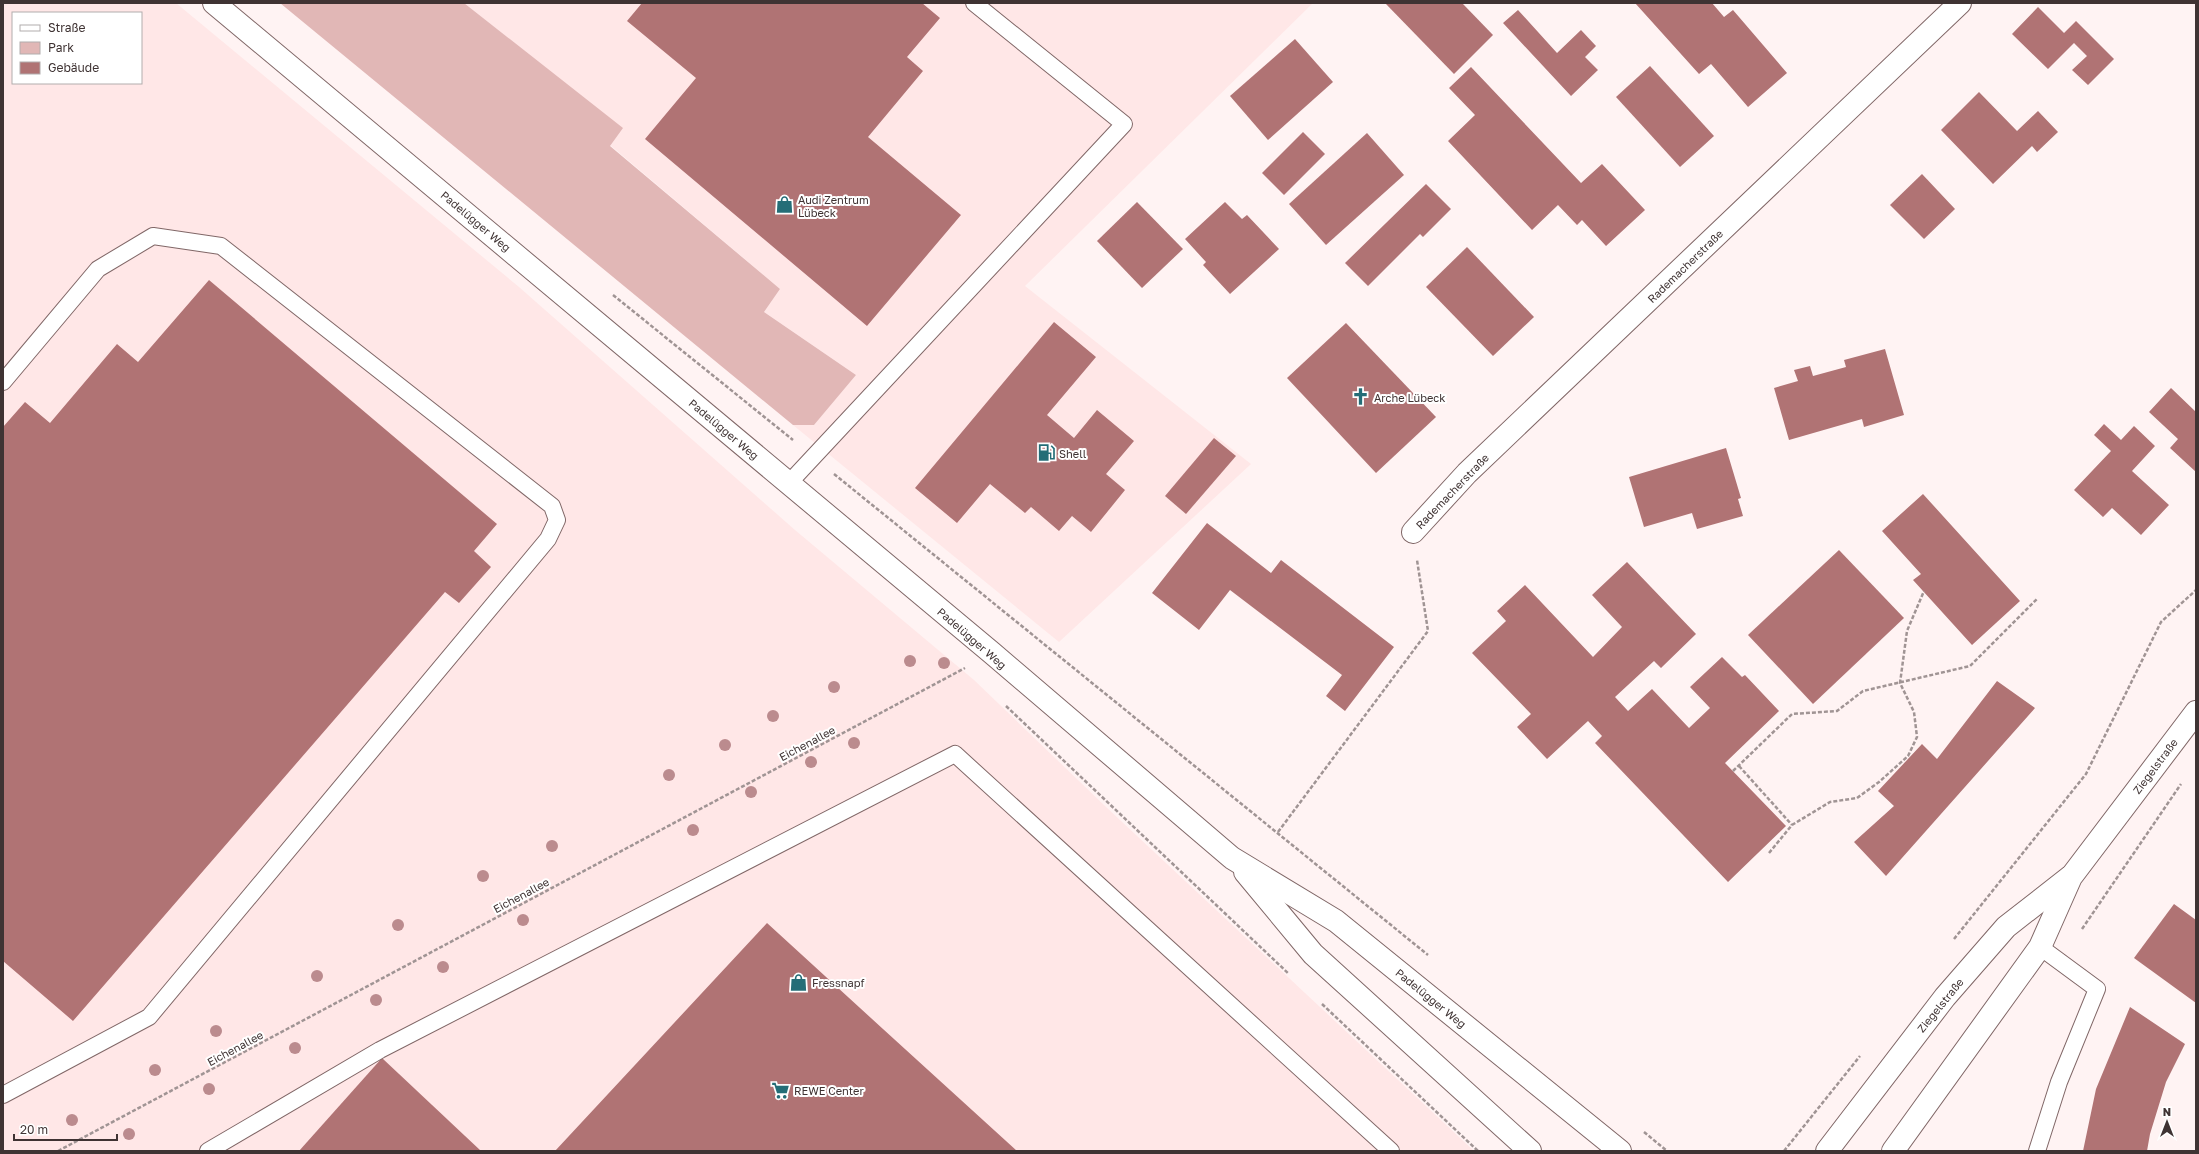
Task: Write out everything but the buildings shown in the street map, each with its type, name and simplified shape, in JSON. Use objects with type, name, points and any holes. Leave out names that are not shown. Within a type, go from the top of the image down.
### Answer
[{"type":"main road","name":"Padelügger Weg","points":[[214,3],[992,653],[1232,858],[1336,921],[1620,1151]]},
{"type":"main road","name":"Rademacherstraße","points":[[1413,532],[1467,473],[1960,3]]},
{"type":"main road","name":"Ziegelstraße","points":[[1893,1151],[2040,947],[2071,877],[2196,712]]},
{"type":"main road","name":"Padelügger Weg","points":[[1232,858],[1313,954],[1530,1151]]},
{"type":"main road","name":"Ziegelstraße","points":[[1827,1151],[1945,997],[2006,927],[2071,877]]},
{"type":"lane","points":[[789,483],[1124,124],[974,3]]},
{"type":"lane","points":[[3,382],[98,269],[153,236],[222,246],[552,506],[556,520],[548,539],[149,1017],[3,1095]]},
{"type":"lane","points":[[208,1151],[380,1050],[955,754],[1391,1151]]},
{"type":"lane","points":[[2037,1151],[2059,1082],[2097,989],[2040,947]]},
{"type":"path","points":[[610,293],[1278,832],[1433,959]]},
{"type":"path","points":[[1278,832],[1428,631],[1413,532]]},
{"type":"path","points":[[1952,941],[2086,774],[2161,622],[2196,590]]},
{"type":"path","points":[[1769,853],[1792,825],[1830,802],[1857,798],[1879,782],[1908,756],[1917,737],[1914,712],[1900,683],[1907,632],[1924,591]]},
{"type":"path","points":[[1733,771],[1792,714],[1837,711],[1863,691],[1970,666],[2038,598]]},
{"type":"path","name":"Eichenallee","points":[[58,1151],[992,653]]},
{"type":"path","points":[[965,668],[971,673]]},
{"type":"path","points":[[1005,706],[1292,976]]},
{"type":"path","points":[[1739,766],[1792,825]]},
{"type":"path","points":[[1321,1004],[1478,1151]]},
{"type":"path","points":[[1784,1151],[1863,1052]]},
{"type":"path","points":[[1642,1131],[1667,1151]]},
{"type":"shaded area","points":[[3,3],[176,3],[519,287],[795,530],[974,680],[1105,806],[1474,1151],[3,1151]]},
{"type":"shaded area","points":[[464,3],[1313,3],[1025,286],[1251,464],[1059,642],[793,425],[814,425],[856,375],[764,312],[780,289],[610,145],[622,128]]},
{"type":"green space","points":[[280,3],[464,3],[623,128],[610,146],[780,289],[764,312],[856,375],[814,425],[793,425]]},
{"type":"place","name":"Audi Zentrum Lübeck","points":[[785,205]]},
{"type":"place","name":"Arche Lübeck","points":[[1361,397]]},
{"type":"place","name":"Shell","points":[[1046,453]]},
{"type":"place","name":"Fressnapf","points":[[799,982]]},
{"type":"place","name":"REWE Center","points":[[781,1090]]}]
